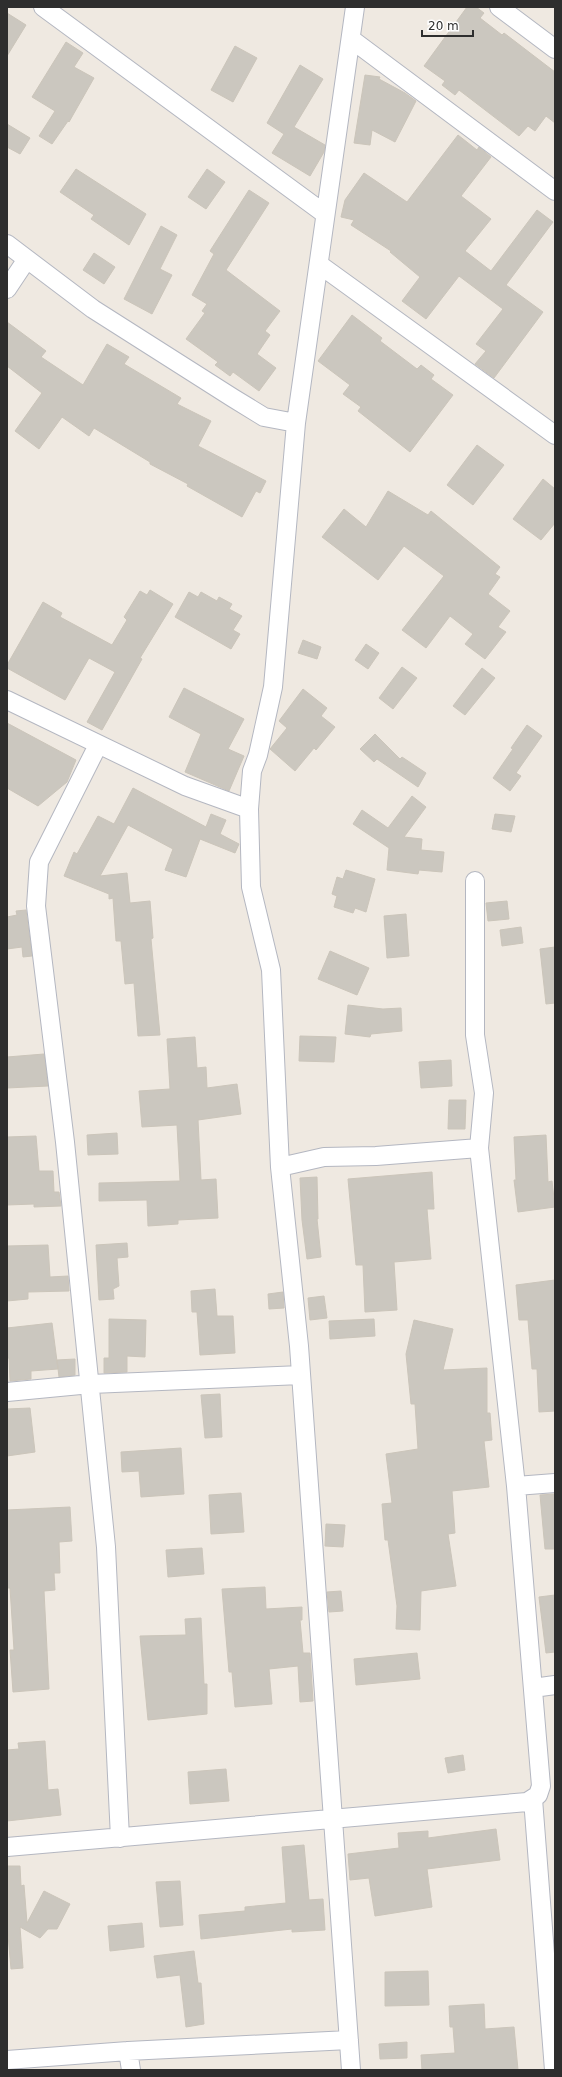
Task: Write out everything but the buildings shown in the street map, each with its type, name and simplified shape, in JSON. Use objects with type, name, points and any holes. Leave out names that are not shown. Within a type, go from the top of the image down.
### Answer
[{"type":"street","points":[[43,7],[325,214]]},
{"type":"street","points":[[351,2070],[342,1960],[339,1883],[332,1818],[301,1375],[280,1167],[271,970],[251,887],[249,809],[252,771],[258,755],[273,686],[296,423],[320,264],[325,214],[351,39],[354,7]]},
{"type":"street","points":[[499,7],[555,49]]},
{"type":"street","points":[[351,39],[555,191]]},
{"type":"street","points":[[7,244],[93,309],[264,417],[296,423]]},
{"type":"street","points":[[7,290],[27,259]]},
{"type":"street","points":[[320,264],[555,435]]},
{"type":"street","points":[[7,700],[98,746],[143,765],[185,786],[249,809]]},
{"type":"street","points":[[98,746],[39,862],[36,906],[66,1150],[91,1384],[106,1547],[120,1838]]},
{"type":"street","points":[[475,881],[475,1035],[484,1093],[479,1148],[516,1486],[543,1790],[554,2070]]},
{"type":"street","points":[[280,1167],[324,1157],[376,1156],[479,1148]]},
{"type":"street","points":[[7,1392],[91,1384],[301,1375]]},
{"type":"street","points":[[516,1486],[555,1483]]},
{"type":"street","points":[[533,1688],[555,1685]]},
{"type":"street","points":[[7,1847],[527,1802],[543,1790]]},
{"type":"street","points":[[7,2060],[349,2040]]},
{"type":"street","points":[[128,2052],[131,2070]]}]
